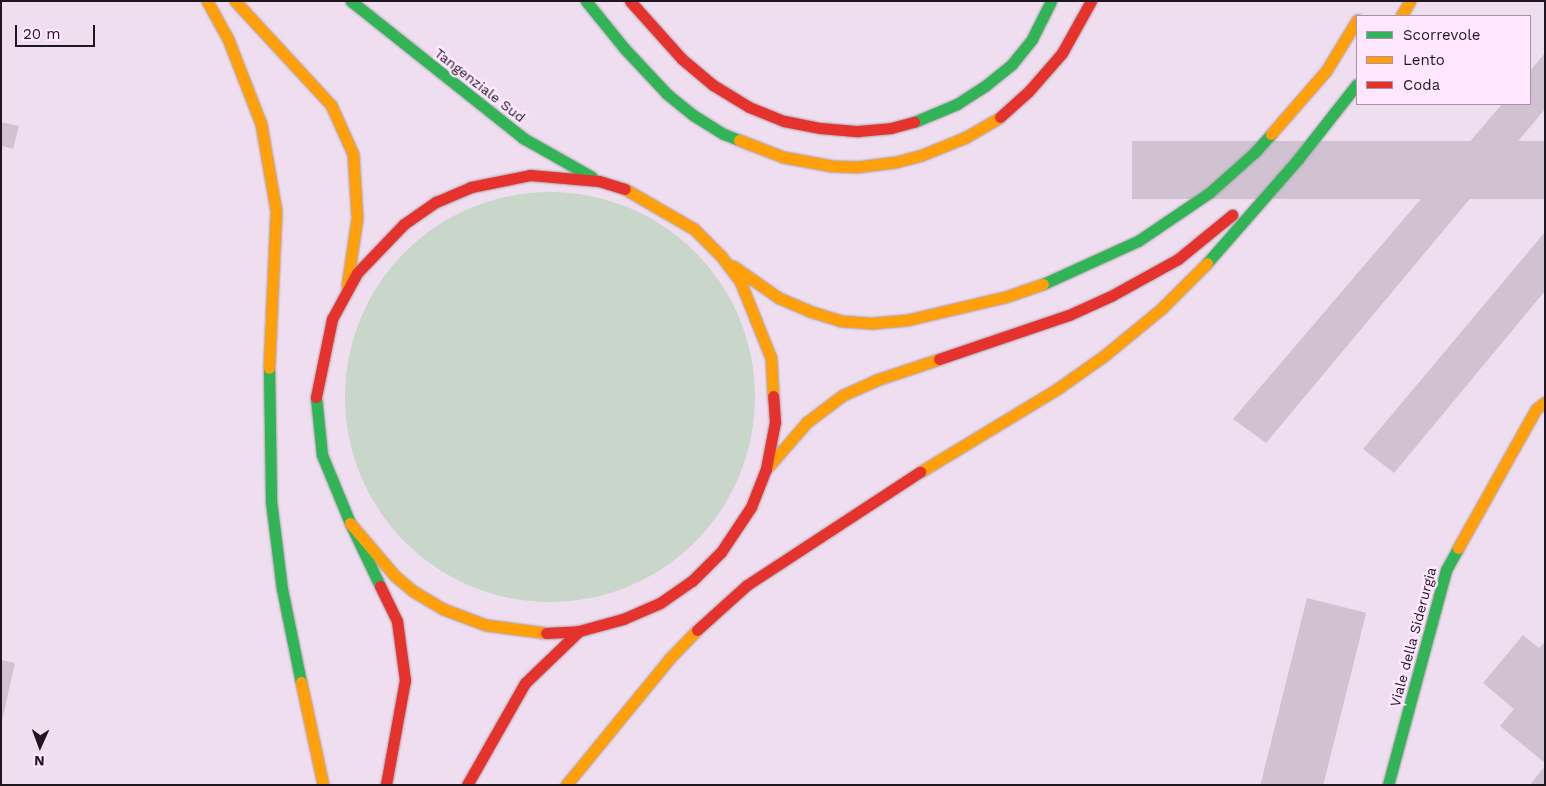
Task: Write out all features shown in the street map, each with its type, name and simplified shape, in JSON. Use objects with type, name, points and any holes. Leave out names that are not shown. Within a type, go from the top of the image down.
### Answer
[{"type":"main road","points":[[207,1],[228,39],[261,124],[276,211],[269,360],[271,501],[282,589],[322,785]]},
{"type":"main road","points":[[235,1],[331,105],[353,154],[358,218],[346,290]]},
{"type":"main road","name":"Tangenziale Sud","points":[[351,1],[523,138],[599,181]]},
{"type":"main road","points":[[586,1],[624,48],[667,94],[693,115],[724,134],[783,157],[832,166],[856,167],[896,162],[922,155],[966,137],[997,119],[1028,92],[1062,53],[1091,1]]},
{"type":"main road","points":[[630,1],[682,59],[713,84],[749,107],[784,121],[820,128],[858,131],[891,128],[923,119],[957,104],[985,86],[1012,64],[1032,39],[1051,1]]},
{"type":"main road","points":[[1402,15],[1410,1]]},
{"type":"main road","points":[[386,785],[405,680],[396,621],[350,523],[322,455],[316,396],[332,319],[346,290],[357,273],[404,224],[436,202],[471,187],[530,176],[599,181],[632,192],[694,229],[721,256],[752,281],[779,298],[809,311],[841,320],[873,324],[907,320],[995,300],[1060,278],[1138,241],[1209,193],[1255,152],[1326,71],[1356,22]]},
{"type":"main road","points":[[566,785],[669,660],[706,621],[740,591],[818,537],[1057,389],[1105,355],[1161,309],[1210,260],[1298,159],[1356,85]]},
{"type":"main road","points":[[766,469],[808,422],[843,395],[876,380],[1069,315],[1111,296],[1178,259],[1298,159]]},
{"type":"main road","points":[[350,523],[395,576],[414,591],[444,609],[486,625],[539,633],[579,630],[623,619],[660,603],[692,581],[721,552],[751,507],[766,469],[775,422],[771,358],[740,282],[721,256]]},
{"type":"main road","name":"Viale della Siderurgia","points":[[1388,785],[1446,570],[1536,409],[1545,402]]},
{"type":"main road","points":[[466,785],[525,683],[579,630]]},
{"type":"shaded area","points":[[550,192],[590,196],[628,208],[664,227],[695,252],[720,283],[739,319],[751,357],[755,397],[751,437],[739,475],[720,511],[695,542],[664,567],[628,586],[590,598],[550,602],[510,598],[472,586],[436,567],[405,542],[380,511],[361,475],[349,437],[345,397],[349,357],[361,319],[380,283],[405,252],[436,227],[472,208],[510,196]]},
{"type":"building","points":[[1545,53],[1545,109],[1266,443],[1233,419],[1501,105],[1531,105],[1531,70]]},
{"type":"building","points":[[1,122],[19,126],[13,149],[3,146],[2,151]]},
{"type":"building","points":[[1132,141],[1545,141],[1545,199],[1132,199]]},
{"type":"building","points":[[1545,232],[1545,291],[1394,473],[1363,449]]},
{"type":"building","points":[[1307,598],[1366,613],[1323,785],[1260,785]]},
{"type":"building","points":[[1523,635],[1539,648],[1545,642],[1545,763],[1500,726],[1514,709],[1483,683]]},
{"type":"building","points":[[1,660],[15,663],[2,721],[1,721]]},
{"type":"building","points":[[1545,766],[1545,785],[1530,785]]},
{"type":"traffic: fast","points":[[351,1],[523,138],[592,177]]},
{"type":"traffic: fast","points":[[586,1],[624,48],[667,94],[693,115],[724,134],[739,140]]},
{"type":"traffic: fast","points":[[914,122],[957,104],[985,86],[1012,64],[1032,39],[1051,1]]},
{"type":"traffic: fast","points":[[1207,263],[1298,159],[1356,85]]},
{"type":"traffic: fast","points":[[1043,284],[1138,241],[1209,193],[1255,152],[1271,134]]},
{"type":"traffic: fast","points":[[269,368],[271,501],[282,589],[301,682]]},
{"type":"traffic: fast","points":[[316,397],[322,455],[350,523],[380,586]]},
{"type":"traffic: fast","points":[[1388,785],[1446,570],[1458,548]]},
{"type":"traffic: slow","points":[[207,1],[228,39],[261,124],[276,211],[269,368]]},
{"type":"traffic: slow","points":[[235,1],[331,105],[353,154],[357,218],[347,286]]},
{"type":"traffic: slow","points":[[1402,15],[1410,1]]},
{"type":"traffic: slow","points":[[1271,134],[1326,71],[1356,22]]},
{"type":"traffic: slow","points":[[739,140],[783,157],[832,166],[856,167],[896,162],[922,155],[966,137],[1000,117]]},
{"type":"traffic: slow","points":[[625,189],[694,229],[721,256],[740,281],[771,358],[773,396]]},
{"type":"traffic: slow","points":[[920,472],[1057,389],[1105,355],[1161,309],[1207,263]]},
{"type":"traffic: slow","points":[[733,266],[779,298],[809,311],[841,321],[873,323],[907,320],[1005,297],[1043,284]]},
{"type":"traffic: slow","points":[[768,467],[807,422],[843,395],[876,380],[939,359]]},
{"type":"traffic: slow","points":[[1458,548],[1536,409],[1545,402]]},
{"type":"traffic: slow","points":[[350,523],[395,576],[413,591],[443,609],[486,625],[546,633]]},
{"type":"traffic: slow","points":[[566,785],[669,659],[697,630]]},
{"type":"traffic: slow","points":[[301,682],[323,785]]},
{"type":"traffic: jam","points":[[630,1],[682,59],[713,85],[749,107],[784,121],[820,128],[858,131],[891,128],[914,122]]},
{"type":"traffic: jam","points":[[1000,117],[1028,92],[1062,53],[1091,1]]},
{"type":"traffic: jam","points":[[316,397],[332,319],[357,273],[404,224],[436,202],[471,187],[530,175],[599,181],[625,189]]},
{"type":"traffic: jam","points":[[939,359],[1069,315],[1111,296],[1178,259],[1232,215]]},
{"type":"traffic: jam","points":[[546,633],[579,631],[623,619],[660,603],[692,581],[721,552],[751,507],[766,469],[775,422],[773,396]]},
{"type":"traffic: jam","points":[[697,630],[747,585],[920,472]]},
{"type":"traffic: jam","points":[[380,586],[397,621],[405,680],[386,785]]},
{"type":"traffic: jam","points":[[467,785],[525,683],[579,631]]}]
